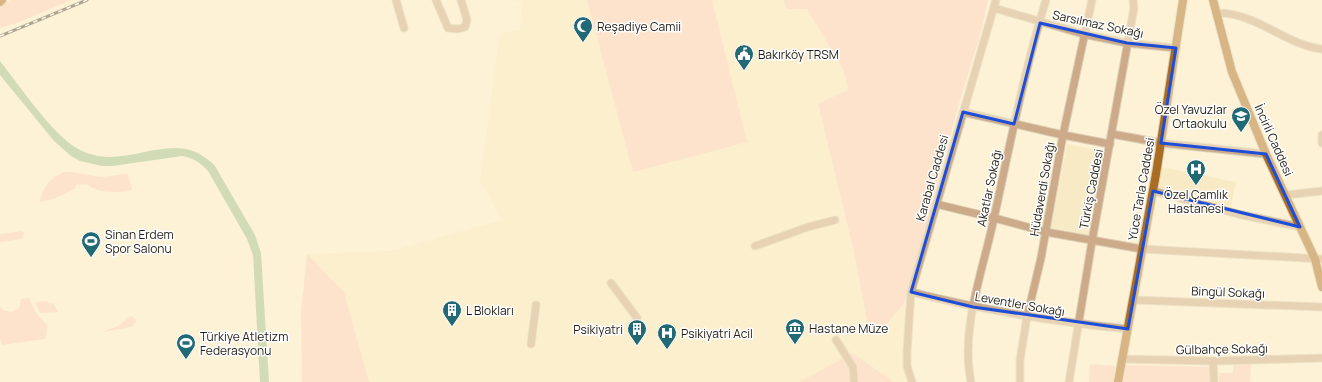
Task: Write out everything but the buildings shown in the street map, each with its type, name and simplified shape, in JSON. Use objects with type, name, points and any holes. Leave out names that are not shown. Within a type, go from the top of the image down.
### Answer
[{"type":"main road","name":"Yüce Tarla Caddesi","points":[[1118,382],[1153,191],[1183,0]]},
{"type":"main road","name":"İncirli Caddesi","points":[[1213,0],[1232,72],[1266,154],[1300,227],[1318,259],[1322,287]]},
{"type":"street","points":[[396,0],[404,28]]},
{"type":"street","points":[[436,0],[448,28],[458,29],[464,27],[467,20],[461,0]]},
{"type":"street","name":"Karabal Caddesi","points":[[912,382],[907,366],[911,292],[996,0]]},
{"type":"street","name":"Akatlar Sokağı","points":[[971,382],[967,356],[973,307],[1014,124],[1046,0]]},
{"type":"street","name":"Hüdaverdi Sokağı","points":[[1020,382],[1020,360],[1027,317],[1046,232],[1063,135],[1092,0]]},
{"type":"street","name":"Türkiş Caddesi","points":[[1069,382],[1080,324],[1092,241],[1134,8],[1133,0]]},
{"type":"street","name":"Sarsılmaz Sokağı","points":[[994,8],[1040,23],[1084,34],[1127,43],[1176,48]]},
{"type":"street","points":[[1217,14],[1238,16],[1261,24],[1296,42],[1322,49]]},
{"type":"street","points":[[963,112],[1063,135],[1110,144]]},
{"type":"street","points":[[1112,134],[1161,143],[1266,154]]},
{"type":"street","points":[[1322,135],[1322,143]]},
{"type":"street","points":[[1153,191],[1242,215],[1300,227]]},
{"type":"street","points":[[1286,195],[1322,191]]},
{"type":"street","points":[[936,204],[1046,232],[1142,249],[1318,259]]},
{"type":"street","points":[[755,246],[808,227],[835,220]]},
{"type":"street","points":[[611,283],[637,318]]},
{"type":"street","name":"Leventler Sokağı","points":[[911,292],[973,307],[1027,317],[1080,324],[1128,328]]},
{"type":"street","name":"Bingül Sokağı","points":[[1134,300],[1322,307]]},
{"type":"street","points":[[531,344],[536,305]]},
{"type":"street","points":[[836,340],[853,367],[854,382]]},
{"type":"street","name":"Gülbahçe Sokağı","points":[[1122,360],[1213,361],[1322,358]]},
{"type":"street","points":[[1213,361],[1214,382]]},
{"type":"highlighted area","points":[[1040,23],[1127,43],[1176,48],[1161,143],[1266,154],[1300,227],[1153,191],[1128,329],[973,307],[911,292],[963,112],[1014,124]]},
{"type":"shaded area","points":[[10,0],[71,0],[17,23],[0,28],[0,7]]},
{"type":"shaded area","points":[[508,0],[783,0],[787,9],[807,9],[844,71],[848,90],[818,105],[854,252],[868,325],[884,327],[905,302],[905,350],[908,382],[369,382],[344,292],[307,254],[391,251],[502,220],[480,181],[500,33],[520,30],[522,1]]},
{"type":"shaded area","points":[[587,0],[712,0],[747,142],[633,172]]},
{"type":"shaded area","points":[[783,0],[988,0],[982,29],[961,97],[905,302],[884,327],[868,325],[854,252],[818,104],[848,90],[844,71],[807,9],[787,9]]},
{"type":"shaded area","points":[[0,61],[49,123],[60,135],[82,151],[99,156],[117,157],[167,148],[184,149],[200,154],[215,166],[255,235],[261,253],[269,382],[260,382],[253,255],[247,239],[208,171],[196,161],[182,156],[113,166],[102,166],[80,161],[71,156],[54,141],[0,75]]},
{"type":"shaded area","points":[[1067,144],[1106,152],[1091,235],[1051,228]]},
{"type":"shaded area","name":"Özel Çamlık Hastanesi","points":[[1161,167],[1236,182],[1231,206],[1157,189]]},
{"type":"shaded area","points":[[64,172],[101,177],[126,174],[128,175],[132,189],[125,192],[107,192],[90,187],[87,184],[76,185],[75,189],[53,199],[40,202],[45,187],[51,180]]},
{"type":"shaded area","points":[[22,231],[24,233],[22,239],[0,242],[0,234]]},
{"type":"shaded area","points":[[307,254],[344,292],[369,382],[302,382],[301,313]]},
{"type":"shaded area","points":[[29,298],[37,314],[48,326],[45,339],[2,345],[0,339],[0,307],[3,310],[11,312],[19,308],[21,299]]},
{"type":"shaded area","points":[[48,301],[49,304],[53,303],[58,312],[40,313],[35,302]]},
{"type":"shaded area","points":[[131,316],[137,320],[132,327],[102,332],[118,326]]},
{"type":"shaded area","points":[[852,353],[894,382],[800,382]]},
{"type":"shaded area","points":[[1251,363],[1250,382],[1219,382],[1219,373],[1233,373],[1233,364]]},
{"type":"shaded area","points":[[1090,364],[1116,366],[1114,382],[1089,382]]},
{"type":"shaded area","points":[[1124,365],[1212,367],[1213,382],[1122,382]]},
{"type":"railway","points":[[0,36],[87,0]]},
{"type":"place","name":"Reşadiye Camii","points":[[583,43]]},
{"type":"place","name":"Bakırköy TRSM","points":[[744,71]]},
{"type":"place","name":"Özel Yavuzlar Ortaokulu","points":[[1241,133]]},
{"type":"place","name":"Özel Çamlık Hastanesi","points":[[1196,186]]},
{"type":"place","name":"Sinan Erdem Spor Salonu","points":[[91,258]]},
{"type":"place","name":"L Blokları","points":[[452,327]]},
{"type":"place","name":"Hastane Müze","points":[[795,345]]},
{"type":"place","name":"Psikiyatri","points":[[637,346]]},
{"type":"place","name":"Psikiyatri Acil","points":[[667,350]]},
{"type":"place","name":"Türkiye Atletizm Federasyonu","points":[[186,360]]}]
